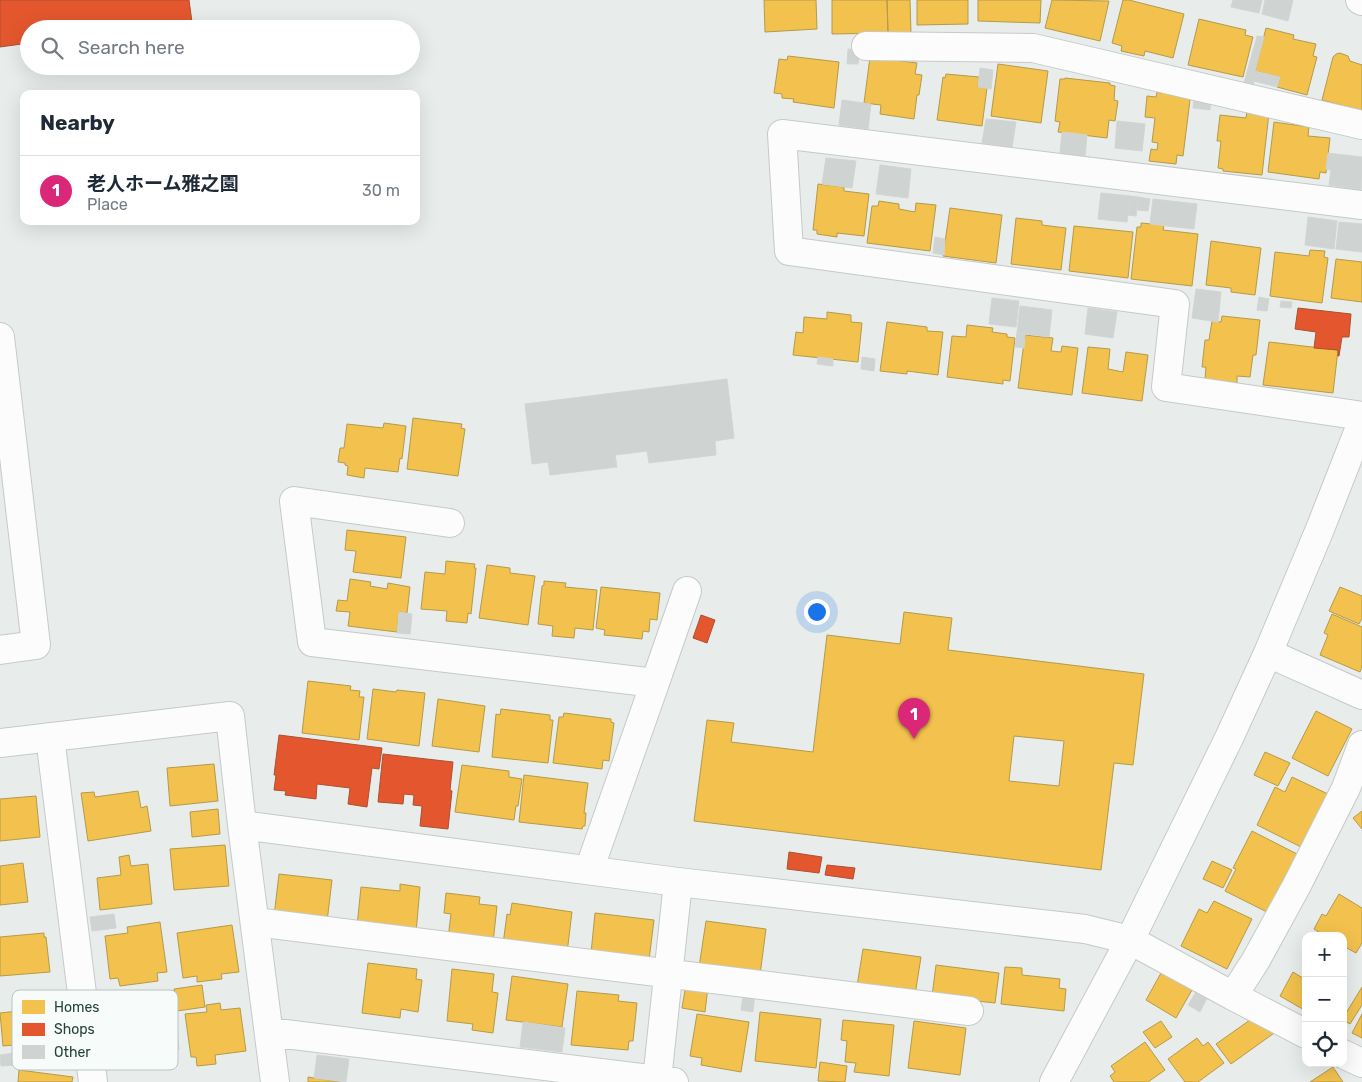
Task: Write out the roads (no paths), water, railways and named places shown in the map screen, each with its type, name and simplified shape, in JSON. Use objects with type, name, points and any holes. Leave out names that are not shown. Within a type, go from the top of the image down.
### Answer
[{"type":"street","points":[[866,46],[1033,48],[1362,125]]},
{"type":"street","points":[[1362,206],[782,134],[789,251],[1175,304],[1166,387],[1362,416]]},
{"type":"street","points":[[0,337],[36,646],[0,650]]},
{"type":"street","points":[[1054,1082],[1130,940],[1268,653],[1362,422]]},
{"type":"street","points":[[450,523],[294,501],[312,642],[655,683]]},
{"type":"street","points":[[590,870],[687,591]]},
{"type":"street","points":[[1268,653],[1362,695]]},
{"type":"street","points":[[0,743],[230,716],[275,1082]]},
{"type":"street","points":[[50,737],[82,990]]},
{"type":"street","points":[[1233,996],[1256,960],[1297,885],[1346,788],[1362,745]]},
{"type":"street","points":[[242,825],[678,882],[1085,929],[1130,940],[1302,1032]]},
{"type":"street","points":[[269,1032],[665,1081],[668,974],[678,882]]},
{"type":"street","points":[[255,922],[969,1011]]},
{"type":"street","points":[[1347,1056],[1362,1063]]},
{"type":"place","name":"老人ホーム雅之園","points":[[914,739]]}]
